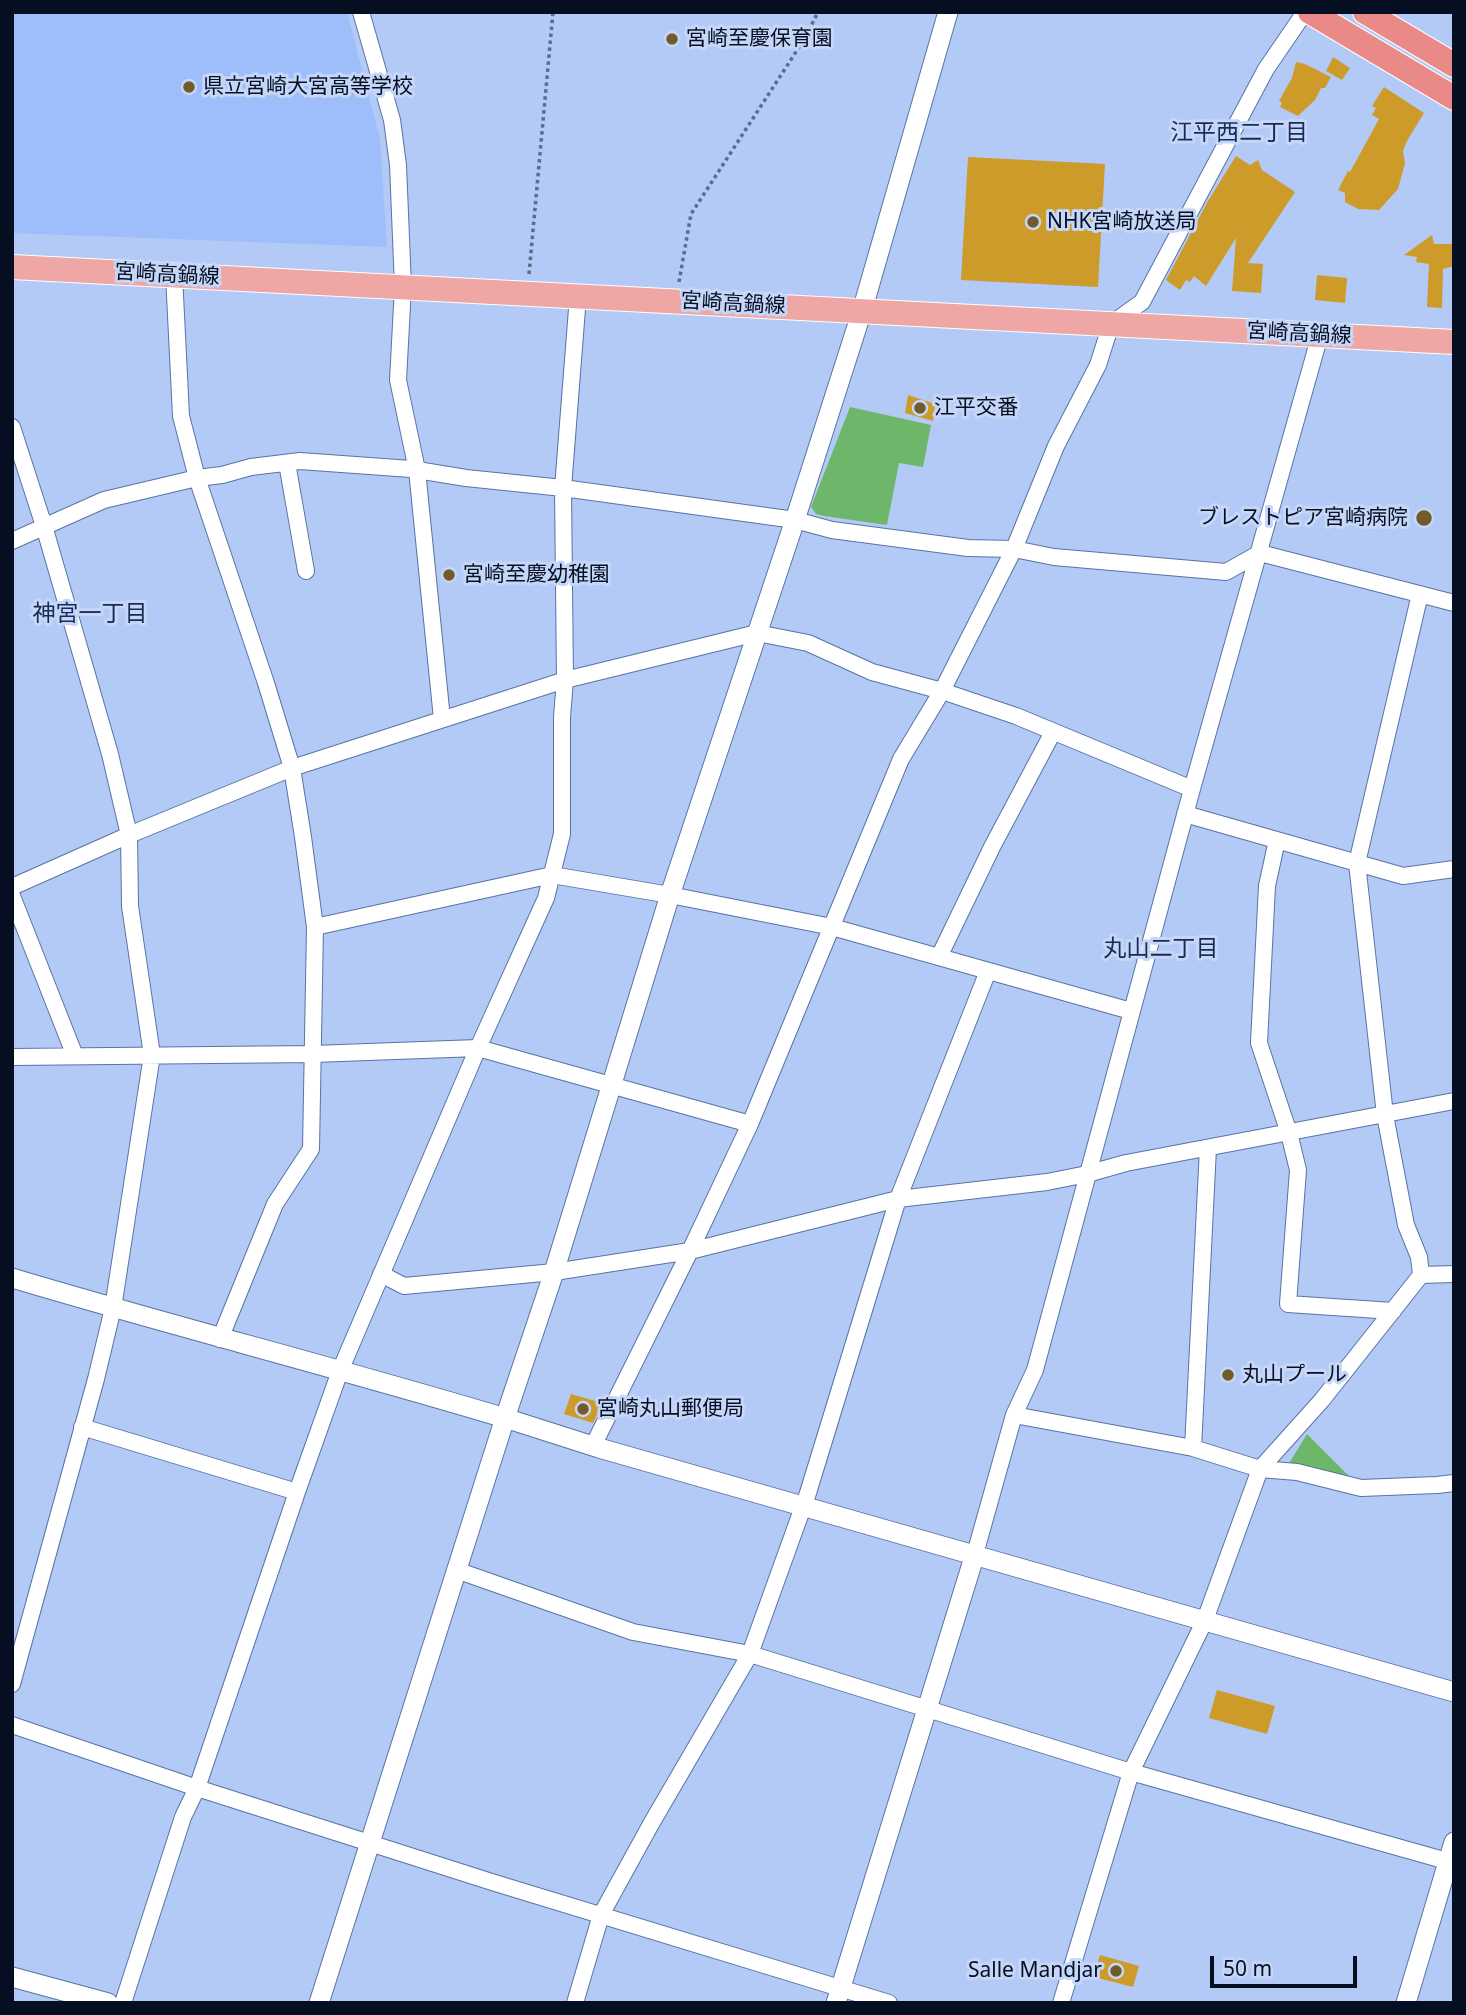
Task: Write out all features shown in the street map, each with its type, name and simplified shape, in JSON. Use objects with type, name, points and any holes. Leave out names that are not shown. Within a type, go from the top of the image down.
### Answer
[{"type":"highway","points":[[1307,12],[1454,99]]},
{"type":"highway","points":[[1365,12],[1454,65]]},
{"type":"main road","name":"宮崎高鍋線","points":[[12,267],[1454,342]]},
{"type":"street","points":[[361,12],[392,120],[398,164],[403,287],[398,380],[417,470],[442,719]]},
{"type":"street","points":[[319,2003],[554,1272],[670,895],[862,311],[948,12]]},
{"type":"street","points":[[593,1446],[750,1124],[901,759],[942,691],[1014,549],[1056,446],[1098,365],[1111,324],[1142,302],[1266,69],[1307,12]]},
{"type":"street","points":[[174,275],[181,416],[197,478],[292,768],[315,927],[310,1149],[275,1204],[220,1339]]},
{"type":"street","points":[[123,2003],[183,1817],[197,1788],[340,1371],[478,1048],[546,898],[562,834],[562,717],[565,680],[563,488],[578,296]]},
{"type":"street","points":[[838,1995],[975,1554],[1014,1415],[1035,1370],[1185,814],[1321,335]]},
{"type":"street","points":[[12,427],[44,526],[110,754],[129,835],[130,906],[152,1055],[113,1308],[12,1684]]},
{"type":"street","points":[[12,541],[104,500],[251,467],[300,461],[417,470],[563,488],[795,520],[832,530],[968,548],[1014,549],[1054,558],[1226,572],[1260,553],[1454,603]]},
{"type":"street","points":[[287,463],[306,571]]},
{"type":"street","points":[[1061,2003],[1131,1772],[1205,1620],[1260,1469],[1322,1399],[1421,1275],[1419,1257],[1406,1226],[1385,1115],[1357,863],[1420,594]]},
{"type":"street","points":[[12,887],[292,768],[565,680],[757,633],[808,643],[872,672],[942,691],[1016,716],[1192,789]]},
{"type":"street","points":[[939,957],[992,847],[1053,732]]},
{"type":"street","points":[[1185,814],[1403,876],[1454,869]]},
{"type":"street","points":[[1277,840],[1266,887],[1259,1043],[1289,1133],[1298,1170],[1288,1304],[1393,1311]]},
{"type":"street","points":[[315,927],[552,875],[832,927],[1131,1011]]},
{"type":"street","points":[[12,896],[75,1056]]},
{"type":"street","points":[[575,2003],[601,1915],[750,1654],[802,1506],[898,1199],[988,971]]},
{"type":"street","points":[[12,1058],[313,1054],[478,1048],[750,1124]]},
{"type":"street","points":[[381,1274],[404,1286],[554,1272],[690,1251],[898,1199],[1047,1182],[1126,1163],[1454,1101]]},
{"type":"street","points":[[1193,1448],[1208,1148]]},
{"type":"street","points":[[1421,1275],[1454,1274]]},
{"type":"street","points":[[12,1278],[1454,1692]]},
{"type":"street","points":[[1014,1415],[1193,1448],[1260,1469],[1297,1472],[1361,1488],[1454,1483]]},
{"type":"street","points":[[82,1427],[297,1492]]},
{"type":"street","points":[[456,1570],[633,1632],[750,1654],[1131,1772],[1451,1862]]},
{"type":"street","points":[[12,1725],[197,1788],[601,1915],[838,1995],[889,2003]]},
{"type":"street","points":[[1406,2003],[1451,1862],[1454,1842]]},
{"type":"street","points":[[12,1977],[108,2003]]},
{"type":"path","points":[[527,293],[553,12]]},
{"type":"path","points":[[675,301],[691,214],[805,38],[818,12]]},
{"type":"shaded area","name":"県立宮崎大宮高等学校","points":[[12,12],[347,12],[380,139],[387,247],[12,233]]},
{"type":"green space","points":[[850,407],[931,425],[923,467],[899,463],[887,525],[824,516],[816,514],[811,507]]},
{"type":"green space","points":[[1307,1434],[1354,1481],[1288,1465]]},
{"type":"building","points":[[1333,57],[1350,68],[1342,80],[1326,71]]},
{"type":"building","points":[[1296,62],[1331,77],[1315,100],[1298,116],[1280,107],[1282,103],[1279,101],[1292,78]]},
{"type":"building","points":[[1384,87],[1424,113],[1403,151],[1405,163],[1398,189],[1379,210],[1358,209],[1345,202],[1345,193],[1338,190],[1379,119],[1372,115],[1376,108],[1372,106]]},
{"type":"building","points":[[1236,156],[1250,165],[1258,160],[1262,170],[1295,192],[1248,263],[1263,264],[1261,293],[1232,291],[1236,238],[1206,286],[1194,276],[1190,282],[1186,280],[1180,290],[1166,280],[1208,201]]},
{"type":"building","name":"NHK宮崎放送局","points":[[968,157],[1105,164],[1098,287],[961,280]]},
{"type":"building","points":[[1432,235],[1434,244],[1454,244],[1454,266],[1443,269],[1442,308],[1427,307],[1429,264],[1416,262],[1417,257],[1404,255]]},
{"type":"building","points":[[1317,275],[1347,278],[1345,303],[1315,300]]},
{"type":"building","name":"江平交番","points":[[908,395],[935,404],[933,421],[905,413]]},
{"type":"building","name":"宮崎丸山郵便局","points":[[571,1394],[602,1403],[593,1423],[564,1414]]},
{"type":"building","points":[[1217,1690],[1275,1706],[1267,1734],[1209,1718]]},
{"type":"building","name":"Salle Mandjar","points":[[1100,1955],[1139,1966],[1133,1987],[1094,1977]]},
{"type":"place","name":"宮崎至慶保育園","points":[[672,39]]},
{"type":"place","name":"県立宮崎大宮高等学校","points":[[189,87]]},
{"type":"place","name":"NHK宮崎放送局","points":[[1033,222]]},
{"type":"place","name":"江平交番","points":[[920,408]]},
{"type":"place","name":"ブレストピア宮崎病院","points":[[1424,518]]},
{"type":"place","name":"宮崎至慶幼稚園","points":[[449,575]]},
{"type":"place","name":"丸山プール","points":[[1228,1375]]},
{"type":"place","name":"宮崎丸山郵便局","points":[[583,1409]]},
{"type":"place","name":"Salle Mandjar","points":[[1116,1971]]},
{"type":"district","name":"江平西二丁目","points":[[1239,133]]},
{"type":"district","name":"神宮一丁目","points":[[90,614]]},
{"type":"district","name":"丸山二丁目","points":[[1161,949]]}]
